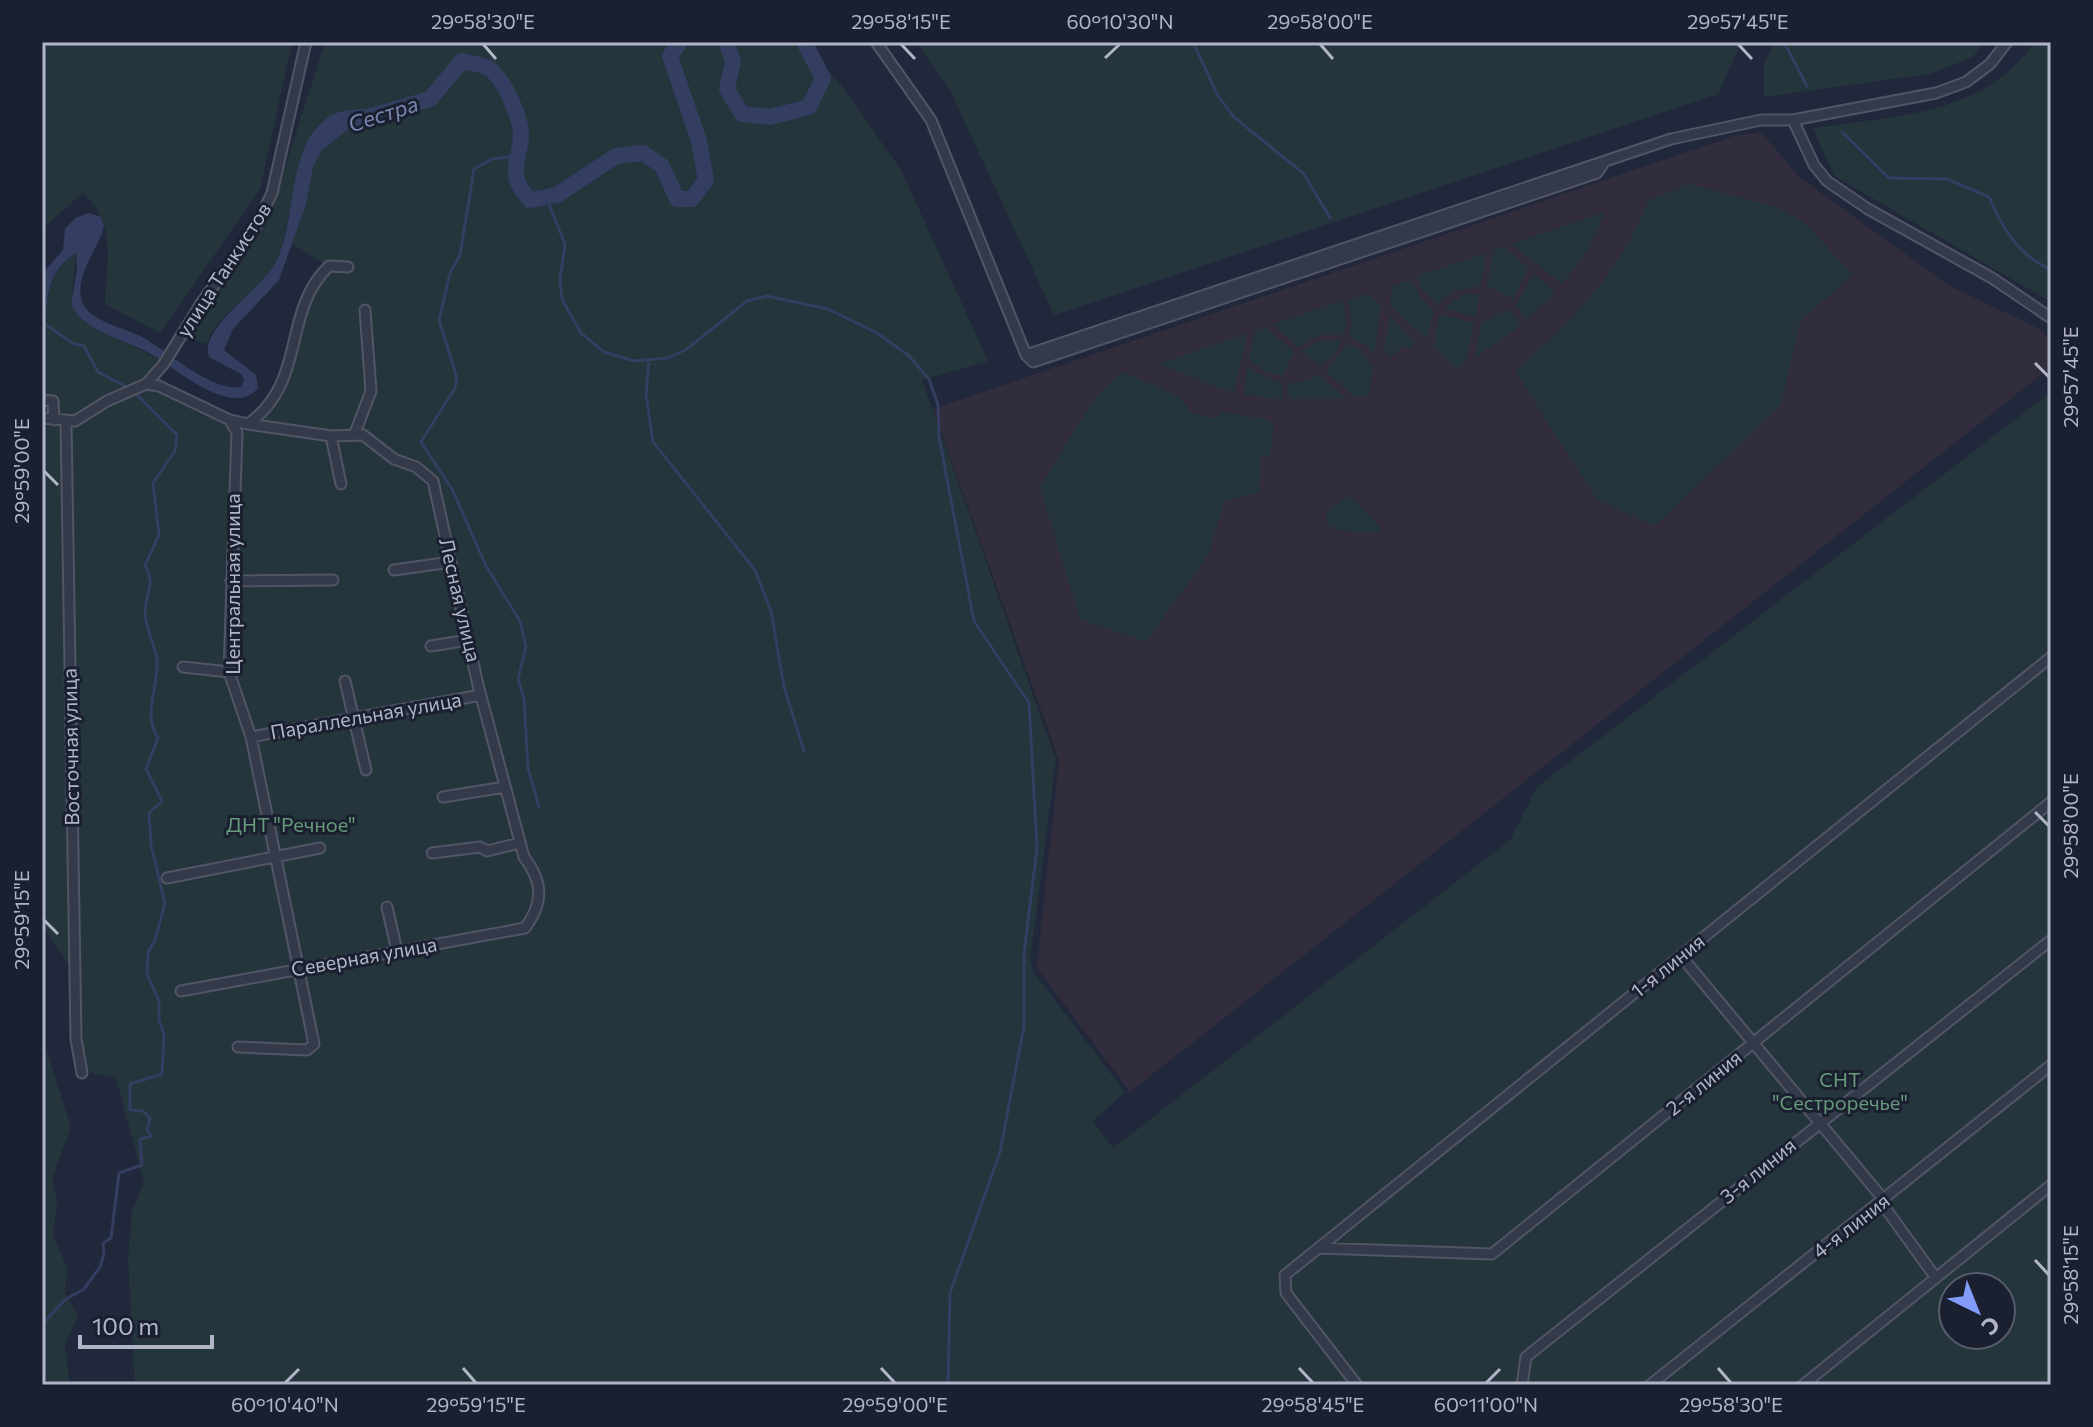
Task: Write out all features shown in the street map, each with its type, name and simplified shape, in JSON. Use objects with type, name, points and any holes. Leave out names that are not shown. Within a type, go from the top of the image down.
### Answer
[{"type":"street","name":"улица Танкистов","points":[[146,384],[166,360],[202,302],[255,228],[272,193],[306,42]]},
{"type":"street","points":[[876,42],[931,120],[1026,355],[1033,362],[1597,173],[1605,161],[1671,139],[1761,120],[1793,120],[1951,88],[1966,82],[1990,64],[2007,42]]},
{"type":"street","points":[[1793,120],[1814,165],[1827,181],[1868,209],[1992,278],[2051,318]]},
{"type":"street","points":[[248,424],[266,411],[279,393],[313,282],[329,266],[348,267]]},
{"type":"street","points":[[42,418],[75,421],[146,384],[159,386],[230,420],[331,436],[355,433],[371,391],[365,310]]},
{"type":"street","points":[[42,400],[53,401],[54,420]]},
{"type":"street","name":"Центральная улица","points":[[230,420],[237,433],[229,672],[251,737],[314,1037],[312,1049],[238,1047]]},
{"type":"street","name":"Восточная улица","points":[[66,421],[76,1032],[82,1073]]},
{"type":"street","name":"Лесная улица","points":[[355,433],[371,439],[394,459],[416,467],[433,481],[505,787],[520,843],[540,886],[538,911]]},
{"type":"street","points":[[331,436],[341,484]]},
{"type":"street","points":[[394,570],[451,562]]},
{"type":"street","points":[[231,581],[333,580]]},
{"type":"street","points":[[431,646],[468,640]]},
{"type":"street","name":"1-я линия","points":[[1357,1385],[1286,1293],[1285,1275],[2051,657]]},
{"type":"street","points":[[183,667],[229,672]]},
{"type":"street","points":[[345,681],[366,770]]},
{"type":"street","name":"Параллельная улица","points":[[251,737],[481,695]]},
{"type":"street","points":[[443,797],[505,787]]},
{"type":"street","name":"2-я линия","points":[[1318,1248],[1492,1254],[2051,802]]},
{"type":"street","points":[[432,853],[480,847],[487,851],[520,843]]},
{"type":"street","points":[[167,878],[320,848]]},
{"type":"street","points":[[387,907],[397,951]]},
{"type":"street","name":"Северная улица","points":[[181,991],[525,928],[538,911]]},
{"type":"street","name":"3-я линия","points":[[1522,1385],[1526,1357],[2051,940]]},
{"type":"street","points":[[1681,956],[1884,1200],[1886,1209],[1936,1278]]},
{"type":"street","name":"4-я линия","points":[[1650,1385],[2051,1065]]},
{"type":"street","points":[[1803,1385],[2051,1185]]},
{"type":"shaded area","points":[[1761,132],[1799,177],[1951,287],[2038,328],[2051,340],[2051,367],[1130,1092],[1037,968],[1059,760],[933,409],[1734,136]]},
{"type":"green space","points":[[42,42],[292,42],[260,189],[160,333],[105,304],[106,231],[94,205],[83,192],[47,225],[42,236]]},
{"type":"green space","points":[[325,42],[801,42],[841,85],[901,170],[988,361],[922,380],[1056,760],[1030,960],[1035,974],[1125,1092],[1093,1121],[1113,1148],[1510,840],[1537,787],[2051,392],[2051,1385],[135,1385],[128,1259],[132,1211],[144,1183],[116,1077],[81,1071],[75,974],[42,925],[42,337],[52,280],[65,261],[76,253],[71,305],[89,325],[138,348],[161,363],[144,384],[245,423],[279,393],[304,306],[328,266],[292,244],[315,164],[327,143],[372,108],[335,114],[320,124],[302,159],[281,248],[274,265],[258,286],[219,322],[207,344],[185,337],[261,229],[274,202]]},
{"type":"green space","points":[[916,42],[1741,42],[1718,94],[1054,315],[949,88]]},
{"type":"green space","points":[[1774,42],[1983,42],[1973,57],[1930,74],[1764,97],[1764,65]]},
{"type":"green space","points":[[2035,42],[2051,42],[2051,302],[1834,176],[1813,128],[1905,115],[1963,99],[2014,67]]},
{"type":"green space","points":[[1690,184],[1777,207],[1805,223],[1853,275],[1800,321],[1781,405],[1655,526],[1597,500],[1515,371],[1593,294],[1623,251],[1648,200]]},
{"type":"green space","points":[[1605,212],[1588,250],[1562,284],[1512,244]]},
{"type":"green space","points":[[1504,247],[1528,268],[1513,299],[1487,286],[1494,250]]},
{"type":"green space","points":[[1486,253],[1481,286],[1454,292],[1437,304],[1422,289],[1417,276]]},
{"type":"green space","points":[[1534,273],[1555,293],[1526,321],[1516,305]]},
{"type":"green space","points":[[1411,280],[1422,300],[1434,310],[1426,339],[1390,305],[1392,286]]},
{"type":"green space","points":[[1367,294],[1381,306],[1374,356],[1368,347],[1349,336],[1352,321],[1348,299]]},
{"type":"green space","points":[[1465,294],[1479,294],[1476,317],[1443,308]]},
{"type":"green space","points":[[1343,300],[1346,323],[1343,335],[1320,335],[1298,347],[1273,324]]},
{"type":"green space","points":[[1511,309],[1520,326],[1475,358],[1481,322]]},
{"type":"green space","points":[[1439,314],[1474,323],[1466,362],[1456,368],[1434,347]]},
{"type":"green space","points":[[1390,316],[1415,342],[1412,348],[1403,347],[1391,356],[1384,352]]},
{"type":"green space","points":[[1265,327],[1294,352],[1282,376],[1265,371],[1249,360],[1255,331]]},
{"type":"green space","points":[[1247,333],[1234,393],[1160,365],[1162,363]]},
{"type":"green space","points":[[1320,341],[1342,341],[1335,354],[1320,366],[1302,351]]},
{"type":"green space","points":[[1348,343],[1360,349],[1373,367],[1369,395],[1355,397],[1326,372]]},
{"type":"green space","points":[[1247,368],[1281,383],[1283,400],[1244,394]]},
{"type":"green space","points":[[1124,372],[1180,397],[1190,412],[1214,419],[1223,412],[1266,419],[1274,424],[1270,456],[1261,457],[1259,493],[1224,501],[1209,554],[1146,642],[1080,620],[1040,488],[1089,408]]},
{"type":"green space","points":[[1319,374],[1345,399],[1290,399],[1287,384],[1309,380]]},
{"type":"green space","points":[[1350,495],[1381,528],[1378,533],[1343,531],[1328,525],[1326,512]]},
{"type":"green space","points":[[42,1036],[71,1127],[52,1179],[57,1201],[53,1236],[67,1267],[65,1294],[78,1315],[65,1345],[70,1385],[42,1385]]},
{"type":"water","points":[[372,108],[377,120],[347,130],[322,150],[313,167],[306,204],[279,280],[233,329],[224,350],[256,375],[258,388],[247,396],[234,398],[203,388],[149,353],[86,323],[71,305],[77,269],[76,253],[57,270],[52,280],[42,337],[42,274],[63,250],[65,229],[75,218],[89,213],[101,217],[104,226],[81,281],[80,291],[86,308],[100,319],[144,338],[204,377],[229,387],[241,387],[244,379],[241,374],[209,357],[208,346],[213,335],[273,267],[287,229],[298,166],[315,130],[334,114]]},
{"type":"waterway","name":"Сестра","points":[[355,121],[430,99],[462,61],[477,64],[499,78],[515,109],[521,137],[516,177],[530,200],[557,195],[616,156],[643,153],[662,166],[677,199],[692,199],[706,180],[699,141],[670,56],[680,42]]},
{"type":"waterway","name":"Сестра","points":[[726,42],[733,61],[727,89],[742,114],[770,117],[809,107],[823,78],[804,42]]},
{"type":"waterway","points":[[1193,42],[1218,96],[1234,117],[1304,174],[1330,218]]},
{"type":"waterway","points":[[1784,42],[1807,86]]},
{"type":"waterway","points":[[1842,132],[1889,178],[1947,179],[1989,197],[2020,249],[2051,270]]},
{"type":"waterway","points":[[515,156],[492,159],[474,169],[460,255],[450,273],[439,320],[457,378],[455,388],[421,442],[452,489],[486,566],[520,621],[526,646],[518,679],[524,699],[528,768],[539,807]]},
{"type":"waterway","points":[[546,197],[565,244],[560,279],[562,299],[580,332],[604,352],[634,361],[668,358],[687,349],[747,301],[767,296],[828,309],[877,333],[908,355],[929,379],[938,405],[939,437],[974,621],[1029,703],[1037,848],[1024,953],[1024,1026],[1000,1152],[950,1293],[948,1385]]},
{"type":"waterway","points":[[42,322],[74,344],[84,346],[98,372],[131,389],[177,435],[175,451],[153,483],[159,535],[145,565],[150,584],[145,618],[157,660],[151,719],[158,738],[146,769],[162,801],[149,813],[151,845],[165,903],[155,940],[148,952],[147,974],[159,1001],[159,1020],[164,1035],[162,1074],[130,1084],[130,1110],[143,1111],[150,1118],[147,1130],[152,1136],[140,1139],[142,1165],[119,1173],[111,1238],[103,1243],[100,1267],[84,1289],[66,1299],[42,1324]]},
{"type":"waterway","points":[[649,360],[646,394],[653,442],[755,570],[771,611],[784,687],[804,751]]},
{"type":"park label","name":"ДНТ \"Речное\"","points":[[291,825]]},
{"type":"park label","name":"СНТ \"Сестроречье\"","points":[[1840,1092]]}]
